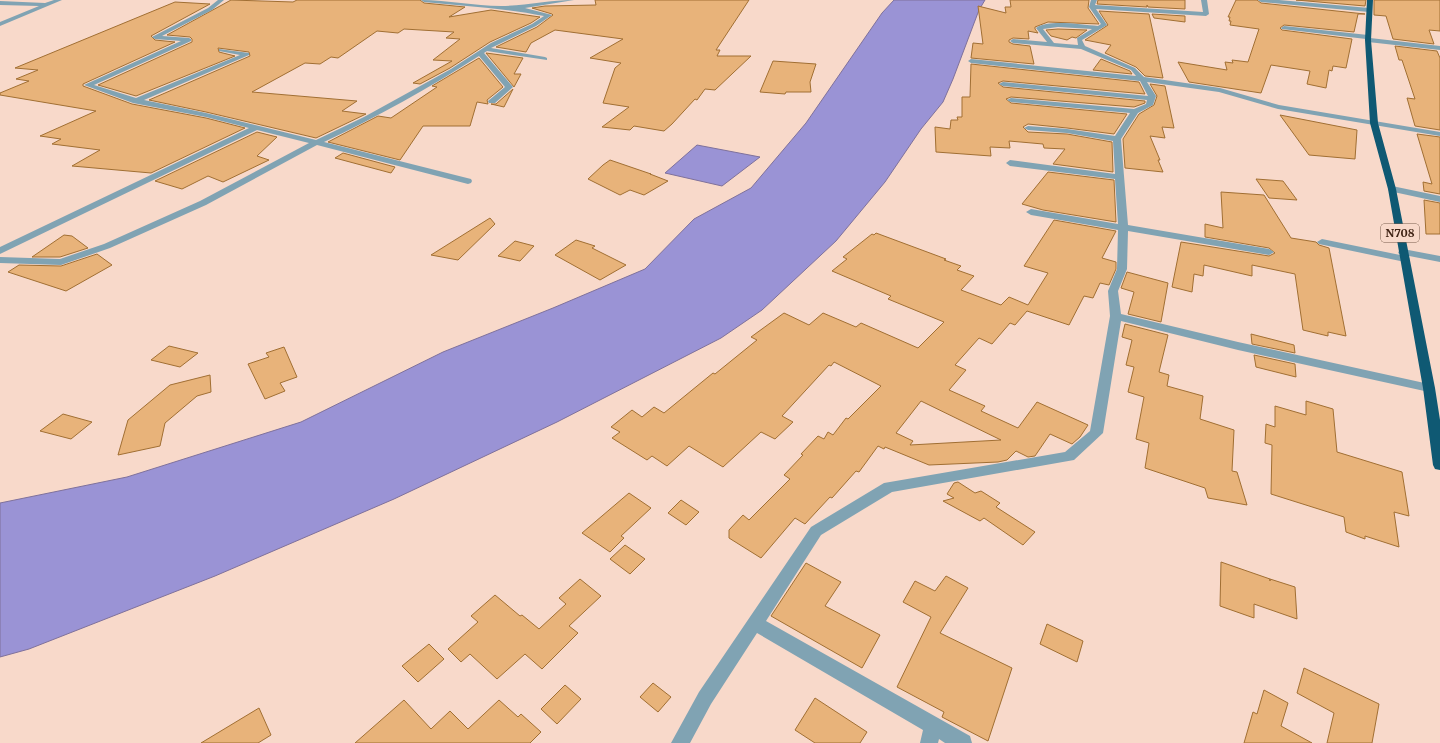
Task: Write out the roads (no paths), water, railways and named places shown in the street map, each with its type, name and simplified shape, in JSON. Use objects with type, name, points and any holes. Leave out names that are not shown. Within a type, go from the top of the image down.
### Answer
[{"type":"highway","name":"N708","points":[[1370,5],[1368,38],[1374,123],[1392,189],[1429,388],[1440,465]]},
{"type":"street","points":[[0,24],[59,0]]},
{"type":"street","points":[[221,0],[210,9],[155,37],[189,40],[88,85],[136,101],[206,115],[468,181]]},
{"type":"street","points":[[424,0],[498,8],[515,8],[571,0]]},
{"type":"street","points":[[468,5],[478,0]]},
{"type":"street","points":[[1082,47],[1079,40],[1104,25],[1092,7],[1094,0]]},
{"type":"street","points":[[1092,7],[1206,14],[1204,0]]},
{"type":"street","points":[[1261,0],[1370,5]]},
{"type":"street","points":[[0,3],[46,6]]},
{"type":"street","points":[[0,8],[11,4]]},
{"type":"street","points":[[0,260],[61,262],[107,246],[203,203],[316,143],[367,119],[483,51],[534,25],[549,15],[515,8]]},
{"type":"street","points":[[1052,44],[1039,28],[1058,24],[1098,28]]},
{"type":"street","points":[[1284,28],[1440,48]]},
{"type":"street","points":[[1011,100],[1135,111],[1149,105],[1152,96],[1142,79],[1133,69],[1082,47],[1013,41]]},
{"type":"street","points":[[136,101],[247,54],[221,50]]},
{"type":"street","points":[[483,51],[544,59]]},
{"type":"street","points":[[483,51],[509,87],[492,101]]},
{"type":"street","points":[[971,61],[1142,79],[1220,90],[1278,107],[1440,134]]},
{"type":"street","points":[[1003,84],[1151,98]]},
{"type":"street","points":[[680,743],[705,698],[816,531],[889,487],[1069,456],[1096,433],[1116,316],[1113,291],[1122,269],[1123,227],[1117,139],[1135,111]]},
{"type":"street","points":[[0,251],[255,128]]},
{"type":"street","points":[[1028,128],[1067,131],[1117,139]]},
{"type":"street","points":[[1010,162],[1119,177]]},
{"type":"street","points":[[1392,189],[1440,199]]},
{"type":"street","points":[[1031,212],[1269,252]]},
{"type":"street","points":[[1322,242],[1440,259]]},
{"type":"street","points":[[1116,316],[1238,346],[1429,388]]},
{"type":"street","points":[[755,623],[931,734],[963,743]]}]
